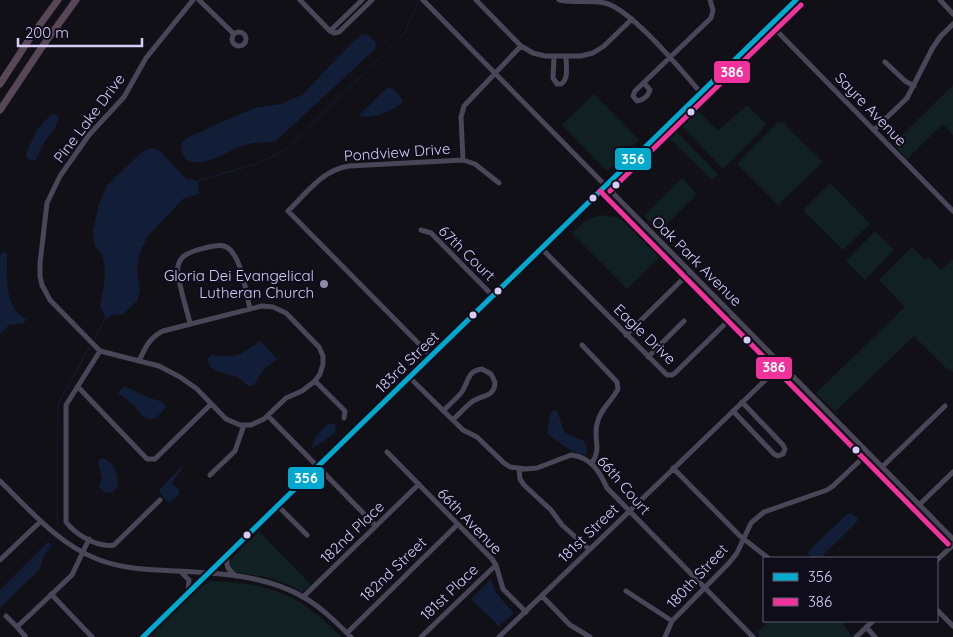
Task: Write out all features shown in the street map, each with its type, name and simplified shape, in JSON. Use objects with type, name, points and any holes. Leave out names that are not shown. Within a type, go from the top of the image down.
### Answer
[{"type":"highway","points":[[0,84],[58,0]]},
{"type":"highway","points":[[0,110],[76,0]]},
{"type":"street","name":"Pine Lake Drive","points":[[100,351],[50,300],[42,285],[40,263],[47,203],[60,176],[89,135],[124,97],[146,58],[193,0]]},
{"type":"street","points":[[199,0],[234,34]]},
{"type":"street","points":[[300,0],[334,33],[339,32],[372,0]]},
{"type":"street","points":[[330,31],[362,0]]},
{"type":"street","points":[[476,0],[521,46],[533,53],[554,57],[581,56],[597,51],[632,19]]},
{"type":"street","points":[[559,0],[605,2],[620,8],[670,58],[701,93]]},
{"type":"street","points":[[644,83],[711,18],[714,10],[710,0]]},
{"type":"street","name":"183rd Street","points":[[143,637],[796,0]]},
{"type":"street","points":[[940,0],[953,14]]},
{"type":"street","name":"Oak Park Avenue","points":[[425,2],[953,539]]},
{"type":"street","points":[[874,130],[907,98],[932,49],[940,37],[953,24]]},
{"type":"street","name":"Sayre Avenue","points":[[771,25],[953,211]]},
{"type":"street","points":[[499,184],[475,164],[464,160],[461,118],[464,106],[521,46]]},
{"type":"street","points":[[554,57],[553,78],[555,82],[560,84],[566,78],[566,57]]},
{"type":"street","points":[[885,62],[905,81],[914,86]]},
{"type":"street","name":"Pondview Drive","points":[[431,356],[288,211],[324,175],[340,167],[464,160]]},
{"type":"street","name":"67th Court","points":[[421,230],[431,233],[493,296]]},
{"type":"street","points":[[190,323],[178,268],[182,258],[192,252],[219,245],[232,250],[237,260],[250,308]]},
{"type":"street","name":"Eagle Drive","points":[[542,249],[669,376],[733,316]]},
{"type":"street","points":[[626,335],[690,272]]},
{"type":"street","points":[[139,361],[145,347],[154,336],[163,331],[250,308],[268,306],[280,309],[316,344],[322,353],[323,364],[320,374],[315,381],[302,391],[286,398],[268,416],[254,424],[244,425],[228,421],[197,390],[180,377],[159,366],[139,361],[100,351],[66,405],[66,522],[72,530],[89,539],[107,546],[114,545],[160,500]]},
{"type":"street","points":[[648,357],[684,321]]},
{"type":"street","points":[[582,345],[617,382],[618,389],[603,408],[597,423],[595,437],[598,450],[592,463]]},
{"type":"street","name":"181st Street","points":[[500,637],[781,365]]},
{"type":"street","points":[[443,411],[462,391],[467,378],[473,372],[482,369],[491,374],[495,382],[492,392],[488,396],[474,400],[453,420]]},
{"type":"street","points":[[409,377],[463,430],[477,436],[504,463],[519,469],[520,479],[524,485],[551,510],[562,525],[589,549]]},
{"type":"street","points":[[315,381],[345,411],[344,418]]},
{"type":"street","points":[[78,387],[147,459],[155,459],[211,404]]},
{"type":"street","points":[[733,411],[774,454],[778,456],[783,454],[784,445],[742,402]]},
{"type":"street","points":[[882,467],[944,406]]},
{"type":"street","points":[[268,416],[376,526]]},
{"type":"street","points":[[210,475],[235,451],[244,425]]},
{"type":"street","name":"66th Avenue","points":[[387,452],[492,559],[496,565],[503,589],[526,612]]},
{"type":"street","name":"180th Street","points":[[664,637],[672,621],[734,557],[751,523],[764,512],[827,490],[868,453]]},
{"type":"street","name":"66th Court","points":[[519,469],[537,468],[571,455],[592,463],[601,474],[607,488],[753,637]]},
{"type":"street","points":[[673,468],[744,538],[767,557]]},
{"type":"street","points":[[919,505],[953,472]]},
{"type":"street","points":[[0,481],[65,541],[82,552],[117,565],[138,569],[208,573],[277,585],[303,597],[320,609],[349,635]]},
{"type":"street","name":"182nd Place","points":[[303,597],[418,484]]},
{"type":"street","points":[[278,506],[307,535]]},
{"type":"street","points":[[0,560],[41,520]]},
{"type":"street","name":"182nd Street","points":[[349,635],[457,525]]},
{"type":"street","points":[[17,627],[72,574],[89,539]]},
{"type":"street","points":[[938,559],[953,545]]},
{"type":"street","points":[[229,552],[226,565],[236,577]]},
{"type":"street","name":"181st Place","points":[[421,637],[496,565]]},
{"type":"street","points":[[181,571],[189,580],[188,592]]},
{"type":"street","points":[[626,591],[672,621]]},
{"type":"street","points":[[51,594],[92,637]]},
{"type":"street","points":[[542,596],[570,625],[590,637]]},
{"type":"street","points":[[938,611],[953,626]]},
{"type":"street","points":[[6,616],[25,636]]},
{"type":"street","points":[[856,637],[872,622]]},
{"type":"street","points":[[866,628],[875,637]]},
{"type":"shaded area","points":[[953,85],[953,135],[943,124],[907,159],[893,144]]},
{"type":"shaded area","points":[[594,94],[639,140],[607,171],[562,125]]},
{"type":"shaded area","points":[[747,105],[766,124],[723,169],[678,122],[694,107],[718,131]]},
{"type":"shaded area","points":[[777,123],[786,123],[787,127],[823,162],[778,205],[737,164]]},
{"type":"shaded area","points":[[671,129],[675,130],[718,174],[712,180],[665,134]]},
{"type":"shaded area","points":[[682,178],[697,194],[659,232],[644,216]]},
{"type":"shaded area","points":[[830,183],[870,224],[843,250],[803,210]]},
{"type":"shaded area","points":[[601,215],[628,221],[662,255],[627,289],[572,233],[586,220]]},
{"type":"shaded area","points":[[875,231],[894,250],[865,280],[846,261]]},
{"type":"shaded area","points":[[912,247],[925,260],[929,257],[941,270],[953,259],[953,372],[948,370],[914,336],[835,412],[816,393],[905,307],[879,280]]},
{"type":"shaded area","points":[[259,531],[311,585],[302,592],[290,585],[266,577],[235,572],[231,569],[229,564],[231,559]]},
{"type":"shaded area","points":[[211,581],[232,582],[268,588],[283,594],[311,610],[341,637],[148,637],[203,585]]},
{"type":"shaded area","points":[[768,622],[842,622],[852,637],[759,637],[758,631]]},
{"type":"water","points":[[365,34],[376,43],[375,49],[276,141],[248,144],[208,160],[198,162],[189,161],[183,155],[181,143],[191,136],[255,108],[281,104],[302,95],[346,49],[360,36]]},
{"type":"water","points":[[387,88],[394,90],[398,94],[403,101],[400,105],[375,116],[358,116]]},
{"type":"water","points":[[53,114],[59,118],[55,128],[45,141],[35,161],[29,160],[26,154],[33,137],[44,122]]},
{"type":"water","points":[[152,148],[160,151],[186,179],[195,180],[199,184],[197,189],[200,193],[184,198],[147,237],[139,256],[137,268],[140,291],[137,301],[122,315],[116,314],[106,318],[100,306],[105,269],[102,254],[95,246],[93,232],[98,207],[107,185],[143,151]]},
{"type":"water","points":[[3,252],[7,253],[7,282],[11,302],[14,308],[26,319],[24,323],[9,325],[0,334],[0,257]]},
{"type":"water","points":[[260,341],[277,359],[263,370],[254,385],[248,386],[242,380],[218,372],[209,365],[207,360],[211,355],[232,356],[241,354]]},
{"type":"water","points":[[123,387],[163,402],[166,407],[156,418],[146,418],[142,416],[134,405],[118,393]]},
{"type":"water","points":[[556,410],[565,433],[583,440],[587,455],[570,450],[547,433],[550,414]]},
{"type":"water","points":[[331,423],[336,425],[335,432],[312,448],[319,433]]},
{"type":"water","points":[[103,458],[113,466],[116,473],[118,486],[112,493],[104,492],[99,487],[102,479],[98,461]]},
{"type":"water","points":[[181,467],[182,469],[172,482],[179,490],[179,495],[169,503],[159,490]]},
{"type":"water","points":[[851,513],[857,517],[857,522],[824,554],[824,557],[811,557],[808,553],[812,548],[846,515]]},
{"type":"water","points":[[48,542],[52,545],[44,556],[39,570],[0,608],[0,590]]},
{"type":"water","points":[[491,579],[496,593],[514,613],[499,626],[471,599]]},
{"type":"waterway","points":[[195,182],[254,164],[286,149],[404,34],[419,0]]},
{"type":"waterway","points":[[95,338],[106,317]]},
{"type":"waterway","points":[[57,524],[58,404],[89,348]]},
{"type":"transit line","name":"356","points":[[143,637],[796,0]]},
{"type":"transit line","name":"386","points":[[610,191],[801,5]]},
{"type":"transit line","name":"386","points":[[600,191],[948,544]]},
{"type":"place","name":"Gloria Dei Evangelical Lutheran Church","points":[[324,284]]}]
